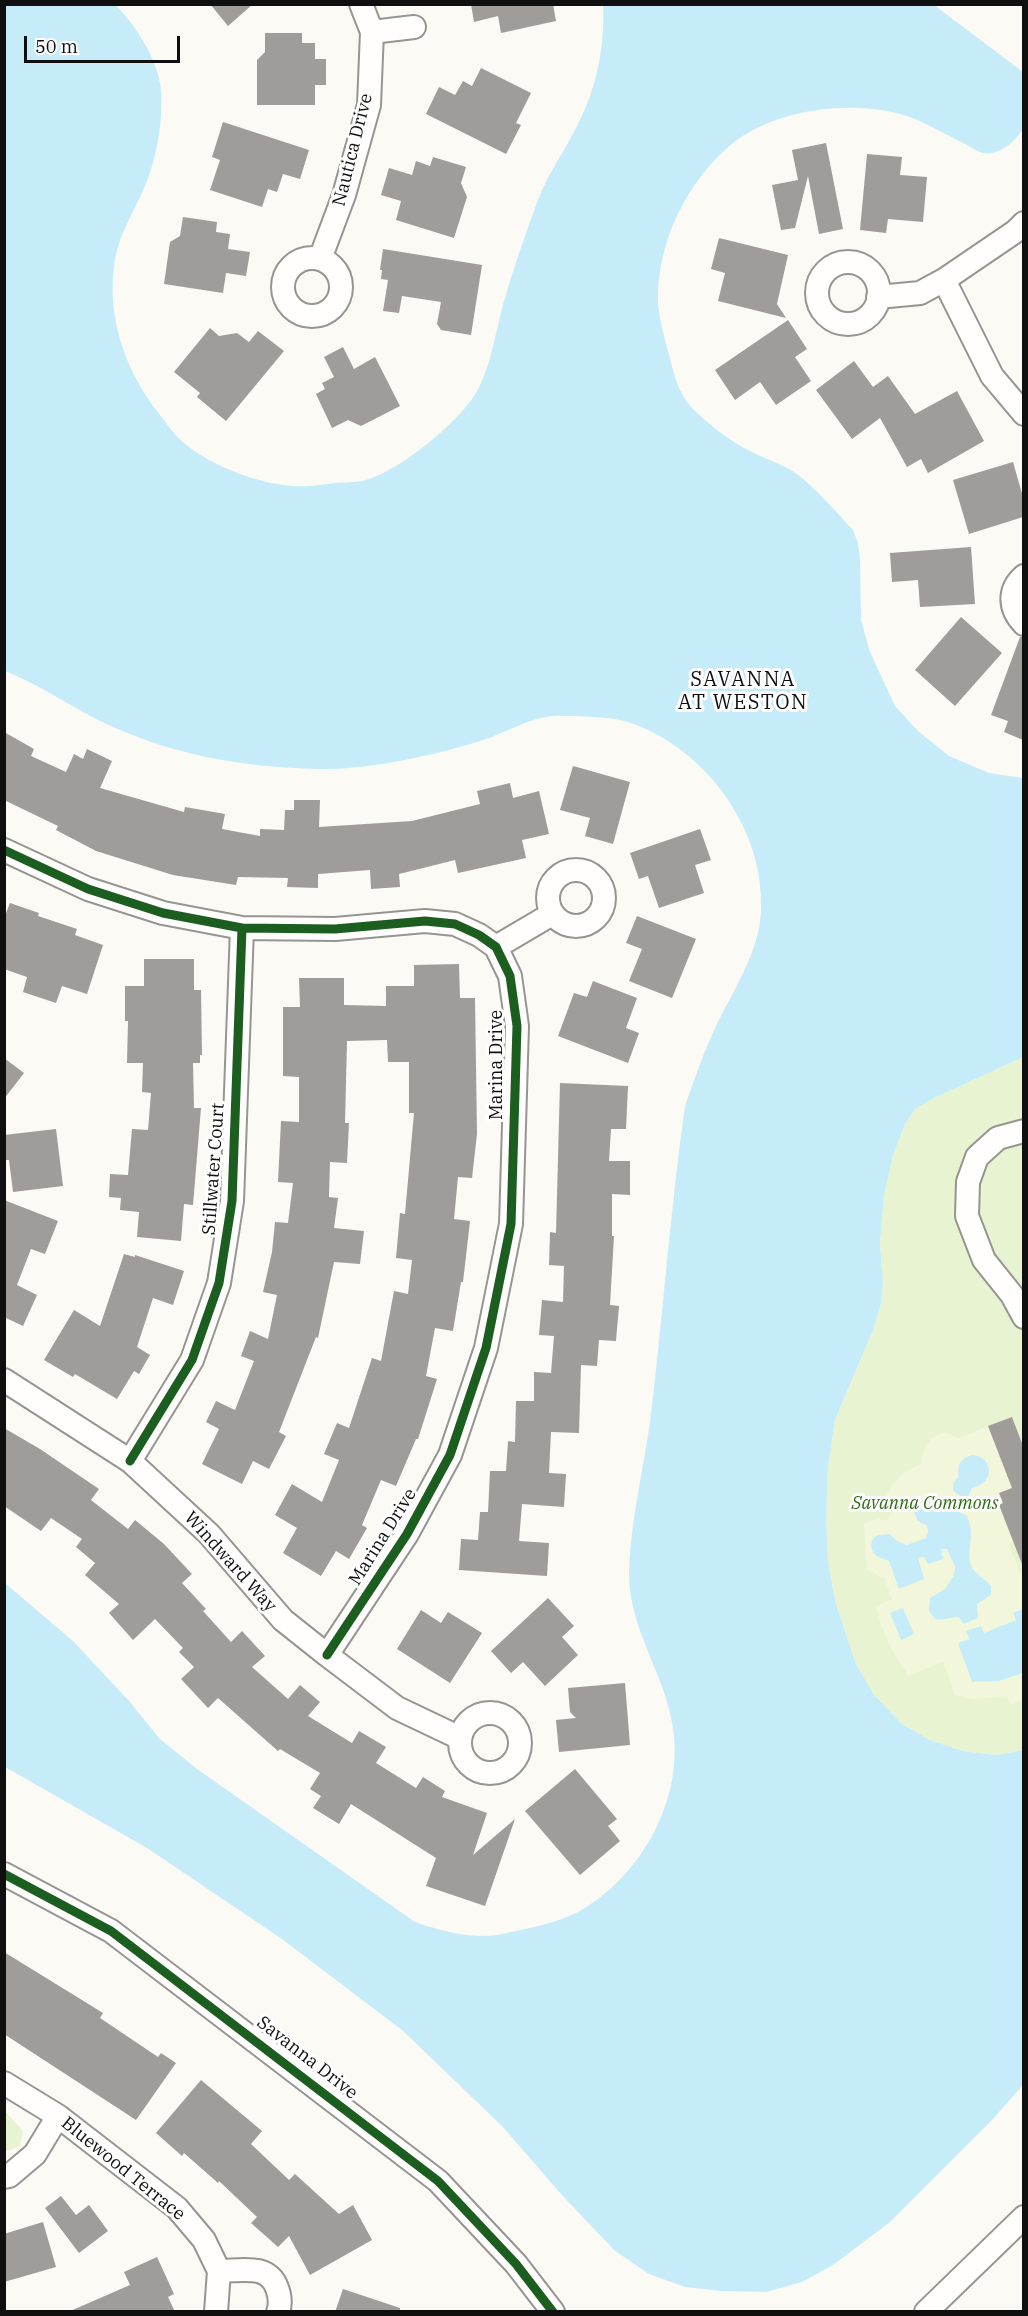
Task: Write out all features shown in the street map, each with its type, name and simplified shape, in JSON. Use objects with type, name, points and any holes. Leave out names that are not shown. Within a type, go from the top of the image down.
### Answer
[{"type":"street","name":"Nautica Drive","points":[[320,259],[344,195],[369,105],[372,32],[361,4]]},
{"type":"street","points":[[372,32],[414,27]]},
{"type":"street","points":[[878,297],[920,293],[944,280],[1016,231],[1023,223]]},
{"type":"street","points":[[944,280],[992,376],[1023,414]]},
{"type":"street","points":[[1023,576],[1014,588],[1012,598],[1016,616],[1023,624]]},
{"type":"street","points":[[4,850],[88,889],[163,913],[242,928],[335,929],[425,921],[455,924],[479,934],[496,947],[552,914]]},
{"type":"street","name":"Stillwater Court","points":[[130,1461],[192,1359],[219,1283],[232,1201],[242,928]]},
{"type":"street","name":"Marina Drive","points":[[327,1655],[407,1534],[450,1455],[486,1348],[511,1224],[517,1026],[510,976],[496,947]]},
{"type":"street","points":[[1023,1131],[999,1138],[977,1156],[968,1182],[967,1216],[984,1260],[1012,1295],[1023,1317]]},
{"type":"street","name":"Windward Way","points":[[4,1380],[130,1461],[209,1534],[283,1620],[327,1655],[397,1708],[460,1738]]},
{"type":"street","name":"Savanna Drive","points":[[4,1875],[111,1931],[438,2181],[516,2264],[553,2312]]},
{"type":"street","name":"Bluewood Terrace","points":[[4,2083],[58,2116],[177,2208],[204,2240],[219,2271]]},
{"type":"street","points":[[4,2177],[9,2176],[35,2154],[58,2116]]},
{"type":"street","points":[[926,2311],[1023,2217]]},
{"type":"street","points":[[216,2312],[219,2271],[255,2270],[266,2272],[274,2280],[279,2293],[278,2312]]},
{"type":"green space","name":"Savanna Commons","points":[[1023,1057],[1024,1750],[997,1755],[963,1751],[930,1740],[902,1724],[875,1696],[856,1664],[836,1604],[828,1562],[826,1518],[828,1467],[835,1420],[873,1330],[881,1304],[883,1283],[880,1243],[884,1196],[893,1155],[905,1124],[915,1109],[930,1100]]},
{"type":"green space","points":[[988,1426],[1010,1480],[1023,1475],[1023,1484],[999,1494],[1018,1540],[1009,1545],[1023,1580],[1023,1700],[1010,1705],[1007,1696],[973,1699],[955,1695],[943,1661],[909,1676],[889,1643],[878,1615],[876,1606],[892,1599],[884,1578],[867,1570],[864,1524],[879,1518],[889,1520],[891,1513],[884,1510],[885,1501],[895,1481],[922,1463],[928,1443],[937,1435],[944,1433],[958,1438]]},
{"type":"green space","points":[[5,2111],[23,2131],[20,2146],[5,2152]]},
{"type":"water","points":[[5,4],[115,5],[138,32],[156,67],[161,90],[161,114],[156,151],[149,175],[124,231],[115,260],[113,303],[122,345],[139,385],[181,441],[207,459],[235,472],[264,481],[292,486],[358,482],[380,475],[411,456],[442,432],[476,393],[489,361],[511,278],[538,200],[585,110],[595,81],[603,36],[603,5],[934,5],[1023,72],[1023,128],[1016,138],[995,152],[979,152],[915,119],[870,109],[846,108],[797,114],[773,121],[752,131],[717,157],[690,191],[671,230],[660,272],[658,301],[661,324],[675,376],[687,402],[704,420],[731,440],[751,452],[786,467],[799,476],[824,498],[853,530],[858,543],[860,559],[861,620],[870,652],[895,706],[918,731],[949,756],[989,773],[1023,778],[1023,1057],[930,1100],[915,1109],[905,1124],[893,1155],[884,1196],[880,1243],[883,1283],[881,1304],[873,1330],[835,1420],[828,1467],[826,1518],[828,1562],[836,1604],[856,1664],[875,1696],[902,1724],[930,1740],[963,1751],[997,1755],[1023,1750],[1023,2085],[991,2121],[890,2222],[833,2265],[802,2282],[766,2292],[721,2291],[685,2287],[649,2274],[614,2250],[502,2126],[402,2030],[282,1939],[147,1848],[5,1767],[5,1583],[74,1642],[129,1701],[160,1739],[197,1769],[415,1922],[432,1928],[476,1936],[497,1935],[534,1927],[580,1911],[608,1891],[625,1874],[654,1833],[664,1810],[671,1786],[674,1761],[671,1715],[635,1616],[629,1574],[634,1517],[650,1422],[685,1106],[711,1038],[756,941],[761,910],[760,880],[753,851],[742,824],[726,798],[707,774],[685,753],[661,737],[634,724],[597,717],[549,716],[465,746],[424,756],[338,769],[290,768],[206,757],[152,742],[98,720],[5,671]]},
{"type":"water","points":[[972,1455],[985,1460],[989,1470],[988,1476],[980,1485],[973,1487],[968,1496],[960,1496],[953,1490],[953,1483],[958,1477],[959,1464]]},
{"type":"water","points":[[924,1498],[932,1500],[939,1507],[966,1515],[971,1530],[970,1563],[973,1569],[991,1586],[991,1595],[977,1604],[978,1618],[963,1624],[957,1617],[935,1619],[929,1611],[930,1598],[945,1589],[954,1575],[955,1567],[947,1549],[941,1549],[943,1559],[928,1564],[924,1557],[918,1558],[924,1579],[899,1589],[889,1561],[878,1557],[872,1549],[872,1540],[878,1535],[890,1534],[897,1541],[907,1545],[926,1538],[927,1526],[917,1520],[913,1509],[916,1501]]},
{"type":"water","points":[[903,1608],[914,1634],[901,1640],[890,1613]]},
{"type":"water","points":[[1023,1609],[1023,1673],[999,1681],[972,1682],[958,1643],[969,1639],[966,1631],[981,1626],[984,1633],[1016,1620],[1013,1613]]},
{"type":"building","points":[[210,4],[253,4],[228,26]]},
{"type":"building","points":[[471,4],[553,4],[556,21],[501,33],[498,16],[474,22]]},
{"type":"building","points":[[265,33],[302,33],[302,43],[315,43],[315,59],[326,59],[326,85],[315,85],[315,105],[257,105],[257,60],[265,52]]},
{"type":"building","points":[[481,68],[531,93],[516,123],[521,125],[506,154],[426,114],[439,87],[455,95],[463,81],[472,86]]},
{"type":"building","points":[[223,122],[309,150],[300,179],[283,174],[277,192],[268,189],[262,207],[210,190],[220,160],[212,157]]},
{"type":"building","points":[[826,143],[843,229],[819,234],[808,176],[795,228],[781,230],[772,185],[798,180],[792,150]]},
{"type":"building","points":[[867,154],[902,157],[900,175],[927,177],[923,222],[888,219],[886,233],[860,230]]},
{"type":"building","points":[[433,157],[466,167],[461,183],[467,197],[454,238],[396,220],[401,201],[381,195],[389,168],[412,175],[416,161],[430,166]]},
{"type":"building","points":[[183,217],[217,222],[216,232],[230,234],[228,249],[250,252],[246,276],[226,273],[223,293],[164,284],[170,242],[180,236]]},
{"type":"building","points":[[719,238],[788,255],[777,304],[786,318],[718,301],[725,273],[711,269]]},
{"type":"building","points":[[383,249],[482,265],[471,335],[441,330],[437,324],[441,302],[402,296],[399,313],[383,311],[388,280],[381,279]]},
{"type":"building","points":[[788,320],[807,349],[795,357],[811,381],[776,405],[760,382],[735,400],[715,370]]},
{"type":"building","points":[[210,328],[219,336],[237,333],[249,342],[258,331],[284,351],[226,421],[197,397],[200,393],[174,372]]},
{"type":"building","points":[[343,347],[354,369],[375,357],[400,406],[361,426],[348,420],[332,428],[316,394],[325,389],[322,383],[334,377],[324,357]]},
{"type":"building","points":[[854,361],[873,387],[888,376],[915,414],[957,391],[984,441],[928,473],[921,459],[907,467],[880,418],[852,439],[816,390]]},
{"type":"building","points":[[1013,462],[1023,497],[1023,517],[969,534],[953,480]]},
{"type":"building","points":[[971,547],[975,604],[920,607],[918,580],[892,582],[890,553]]},
{"type":"building","points":[[961,617],[1002,653],[955,706],[915,670]]},
{"type":"building","points":[[1020,637],[1023,637],[1023,740],[1004,732],[1008,721],[991,715]]},
{"type":"building","points":[[4,732],[34,749],[31,756],[66,772],[74,754],[83,759],[87,749],[112,761],[100,788],[184,812],[185,807],[225,814],[222,829],[260,836],[260,829],[284,830],[285,810],[294,810],[294,800],[320,800],[319,827],[412,821],[480,804],[477,791],[510,783],[513,798],[539,791],[549,834],[522,840],[526,858],[458,873],[455,860],[399,874],[400,887],[371,889],[370,870],[318,874],[318,888],[287,887],[288,878],[238,877],[236,885],[173,875],[96,851],[56,830],[58,826],[4,800]]},
{"type":"building","points":[[573,766],[630,782],[613,844],[585,836],[590,818],[560,810]]},
{"type":"building","points":[[700,829],[711,860],[695,865],[704,893],[659,908],[648,876],[639,879],[630,853]]},
{"type":"building","points":[[10,903],[39,913],[38,916],[77,929],[75,935],[103,945],[87,994],[62,986],[56,1003],[23,992],[27,977],[4,969],[4,918]]},
{"type":"building","points":[[637,916],[696,939],[672,998],[629,981],[642,949],[626,943]]},
{"type":"building","points":[[144,959],[194,959],[194,990],[201,990],[202,1055],[200,1055],[200,1063],[193,1063],[194,1108],[201,1108],[193,1205],[184,1204],[181,1241],[137,1237],[139,1212],[120,1210],[121,1198],[109,1197],[110,1174],[128,1175],[132,1129],[148,1130],[151,1093],[142,1092],[143,1063],[127,1063],[128,1021],[125,1021],[125,986],[144,986]]},
{"type":"building","points":[[459,964],[460,998],[475,998],[477,1134],[472,1178],[458,1177],[454,1219],[470,1221],[463,1282],[461,1282],[453,1331],[435,1328],[426,1376],[437,1379],[418,1439],[416,1439],[396,1486],[381,1480],[362,1525],[367,1528],[349,1559],[336,1551],[321,1576],[283,1553],[297,1528],[275,1515],[292,1484],[322,1502],[339,1460],[324,1454],[337,1423],[349,1428],[372,1358],[381,1361],[394,1291],[408,1294],[412,1260],[396,1258],[400,1213],[405,1214],[414,1113],[409,1113],[409,1062],[388,1062],[387,1040],[347,1041],[345,1123],[349,1123],[347,1163],[330,1162],[329,1197],[338,1198],[334,1228],[364,1231],[360,1264],[334,1262],[318,1338],[316,1337],[279,1432],[286,1436],[269,1469],[253,1461],[242,1484],[202,1464],[219,1429],[206,1422],[216,1401],[235,1410],[254,1361],[241,1356],[250,1331],[268,1339],[277,1295],[263,1292],[272,1252],[275,1222],[288,1223],[293,1183],[278,1182],[281,1121],[299,1122],[299,1077],[283,1076],[283,1007],[300,1007],[299,978],[344,978],[344,1005],[386,1006],[386,986],[414,986],[414,965]]},
{"type":"building","points":[[593,981],[637,998],[626,1028],[639,1033],[628,1063],[558,1036],[574,993],[587,997]]},
{"type":"building","points":[[4,1058],[24,1073],[4,1099]]},
{"type":"building","points":[[560,1083],[628,1086],[626,1129],[611,1129],[609,1161],[630,1161],[630,1195],[612,1194],[612,1236],[614,1236],[610,1305],[619,1306],[616,1341],[599,1340],[597,1366],[581,1365],[579,1433],[551,1432],[549,1473],[566,1474],[564,1507],[522,1504],[519,1541],[549,1543],[547,1576],[459,1570],[461,1539],[478,1540],[480,1512],[488,1512],[490,1471],[506,1471],[508,1441],[515,1442],[516,1401],[534,1401],[534,1372],[551,1373],[554,1336],[539,1335],[542,1300],[563,1302],[564,1266],[549,1265],[550,1232],[556,1233]]},
{"type":"building","points":[[56,1129],[63,1186],[13,1192],[9,1160],[4,1160],[4,1135]]},
{"type":"building","points":[[4,1200],[58,1221],[45,1254],[31,1249],[17,1285],[37,1295],[23,1326],[4,1317]]},
{"type":"building","points":[[124,1254],[135,1257],[135,1255],[184,1271],[173,1305],[153,1298],[137,1347],[150,1355],[139,1374],[134,1371],[117,1399],[75,1374],[73,1377],[44,1360],[74,1310],[100,1326]]},
{"type":"building","points":[[1012,1417],[1023,1446],[1022,1564],[999,1505],[1003,1503],[999,1493],[1012,1488],[988,1426]]},
{"type":"building","points":[[4,1428],[99,1489],[91,1500],[128,1529],[135,1520],[164,1544],[192,1574],[182,1583],[206,1609],[203,1611],[231,1642],[242,1631],[265,1656],[252,1667],[288,1699],[300,1685],[320,1702],[308,1716],[352,1743],[359,1731],[386,1747],[376,1763],[416,1788],[423,1777],[445,1791],[442,1797],[487,1813],[473,1855],[515,1819],[485,1906],[426,1886],[436,1858],[351,1804],[339,1824],[313,1808],[321,1796],[310,1789],[320,1773],[280,1749],[278,1751],[218,1698],[208,1708],[181,1679],[194,1667],[179,1652],[183,1648],[155,1619],[133,1640],[109,1613],[119,1604],[85,1575],[95,1563],[76,1547],[82,1539],[51,1518],[41,1531],[4,1506]]},
{"type":"building","points":[[548,1598],[574,1626],[562,1637],[578,1655],[545,1686],[523,1662],[511,1673],[491,1651]]},
{"type":"building","points":[[421,1610],[441,1623],[448,1612],[482,1633],[450,1683],[397,1649]]},
{"type":"building","points":[[625,1683],[630,1745],[559,1752],[556,1720],[576,1718],[570,1712],[568,1688]]},
{"type":"building","points":[[575,1769],[617,1819],[608,1826],[620,1841],[580,1875],[525,1811]]},
{"type":"building","points":[[4,1952],[103,2013],[100,2018],[158,2057],[161,2053],[176,2063],[136,2120],[4,2034]]},
{"type":"building","points":[[201,2080],[262,2131],[251,2144],[289,2180],[295,2174],[339,2214],[353,2205],[372,2240],[310,2275],[289,2236],[278,2247],[251,2223],[257,2217],[219,2181],[218,2183],[184,2153],[182,2156],[156,2133]]},
{"type":"building","points":[[61,2196],[76,2215],[89,2205],[108,2231],[79,2253],[45,2208]]},
{"type":"building","points":[[43,2222],[56,2267],[4,2282],[4,2234]]},
{"type":"building","points":[[157,2257],[174,2294],[168,2297],[175,2312],[68,2312],[130,2285],[124,2272]]},
{"type":"building","points":[[343,2289],[400,2308],[400,2312],[335,2312]]},
{"type":"cycle path","points":[[4,850],[88,889],[163,913],[242,928],[335,929],[425,921],[455,924],[479,935],[496,947],[510,976],[517,1026],[511,1224],[486,1348],[450,1455],[407,1534],[327,1655]]},
{"type":"cycle path","points":[[130,1461],[192,1360],[219,1283],[232,1201],[242,928]]},
{"type":"cycle path","points":[[4,1874],[111,1931],[438,2181],[516,2264],[553,2312]]},
{"type":"district","name":"SAVANNA AT WESTON","points":[[743,692]]}]
